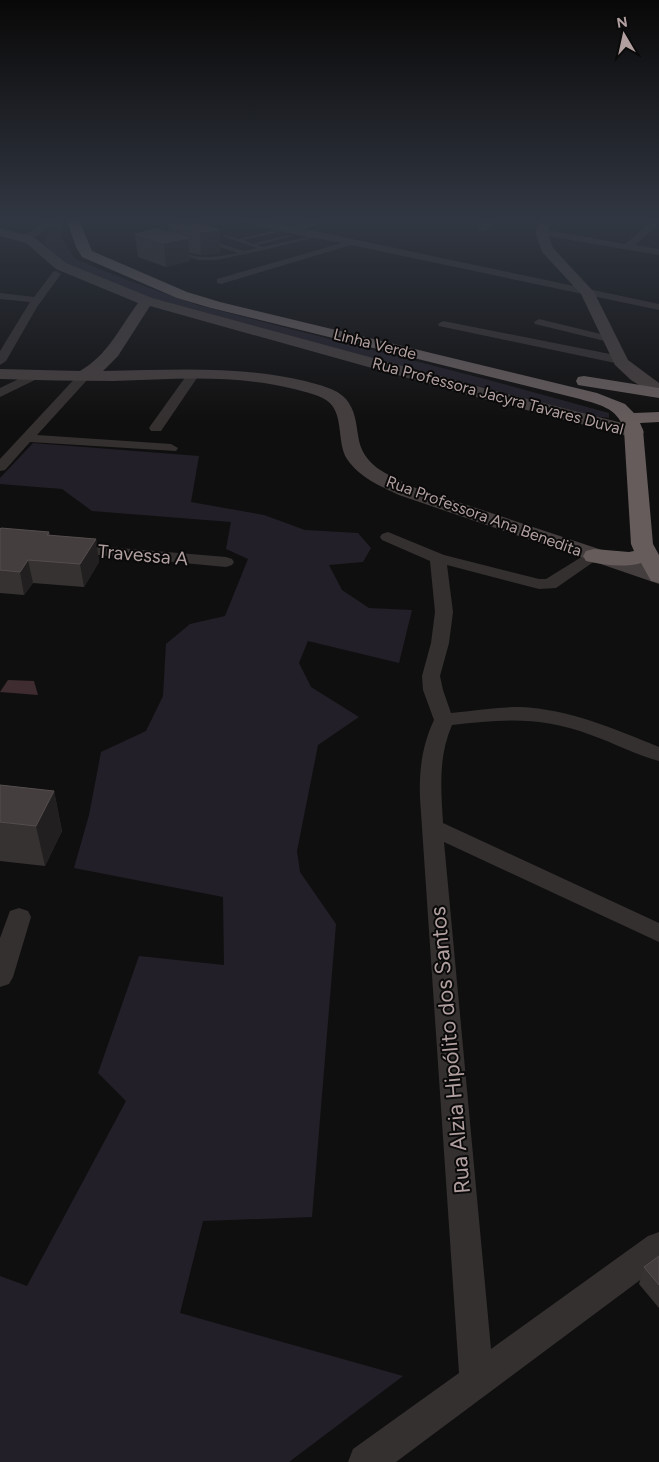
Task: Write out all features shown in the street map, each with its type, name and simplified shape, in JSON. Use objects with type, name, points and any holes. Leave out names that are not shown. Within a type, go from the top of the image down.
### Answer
[{"type":"highway","name":"Linha Verde","points":[[162,286],[182,295],[216,305],[581,394],[618,406],[636,408],[659,405]]},
{"type":"highway","name":"Linha Verde","points":[[184,286],[240,303],[481,363],[556,376],[595,379],[616,370]]},
{"type":"highway","points":[[659,392],[616,370],[610,395],[632,426],[642,544],[659,576]]},
{"type":"highway","points":[[632,426],[641,417],[659,417]]},
{"type":"highway","points":[[594,556],[631,560],[646,554]]},
{"type":"street","points":[[0,361],[44,286]]},
{"type":"street","name":"Rua Professora Jacyra Tavares Duval","points":[[111,286],[147,301],[459,387],[632,426]]},
{"type":"street","points":[[557,286],[659,307]]},
{"type":"street","points":[[582,286],[587,292],[609,339],[616,370]]},
{"type":"street","points":[[0,301],[34,304]]},
{"type":"street","points":[[0,467],[84,376],[98,369],[108,360],[137,313],[147,301]]},
{"type":"street","points":[[539,322],[609,339]]},
{"type":"street","points":[[443,324],[637,376],[659,392]]},
{"type":"street","name":"Rua Professora Ana Benedita","points":[[0,374],[243,376],[276,379],[323,392],[336,399],[342,406],[347,420],[354,457],[378,476],[406,491],[594,556],[659,576]]},
{"type":"street","points":[[0,393],[35,375]]},
{"type":"street","points":[[156,428],[194,375]]},
{"type":"street","points":[[27,438],[171,448]]},
{"type":"street","points":[[388,537],[438,558],[539,584],[550,584],[594,556]]},
{"type":"street","name":"Travessa A","points":[[57,548],[226,562]]},
{"type":"street","points":[[438,558],[444,612],[440,643],[431,676],[433,690],[444,720],[506,714],[550,716],[605,732],[659,755]]},
{"type":"street","name":"Rua Alzia Hipólito dos Santos","points":[[444,720],[436,736],[429,766],[432,827],[477,1382]]},
{"type":"street","points":[[432,827],[659,934]]},
{"type":"street","points":[[0,977],[19,917]]},
{"type":"street","points":[[366,1462],[659,1247]]},
{"type":"shaded area","points":[[116,286],[145,286],[198,305],[609,413],[609,418],[593,416],[147,299]]},
{"type":"shaded area","points":[[33,443],[199,456],[191,502],[264,515],[305,530],[358,533],[371,548],[363,562],[329,565],[342,590],[369,608],[412,610],[399,663],[308,641],[299,663],[311,687],[359,717],[318,745],[297,851],[300,872],[336,924],[312,1217],[203,1221],[180,1313],[403,1376],[289,1462],[0,1462],[0,1276],[27,1286],[126,1101],[98,1073],[139,956],[224,965],[223,897],[74,868],[89,815],[101,752],[146,731],[163,696],[166,644],[190,624],[225,616],[248,559],[226,549],[231,522],[92,511],[62,489],[0,484],[0,478]]},
{"type":"shaded area","points":[[8,680],[34,681],[38,695],[0,692]]},
{"type":"building","points":[[1,528],[49,532],[47,535],[96,539],[80,564],[28,560],[20,572],[0,570]]},
{"type":"building","points":[[0,785],[54,791],[36,826],[0,822]]},
{"type":"building","points":[[659,1256],[659,1285],[644,1267]]}]
